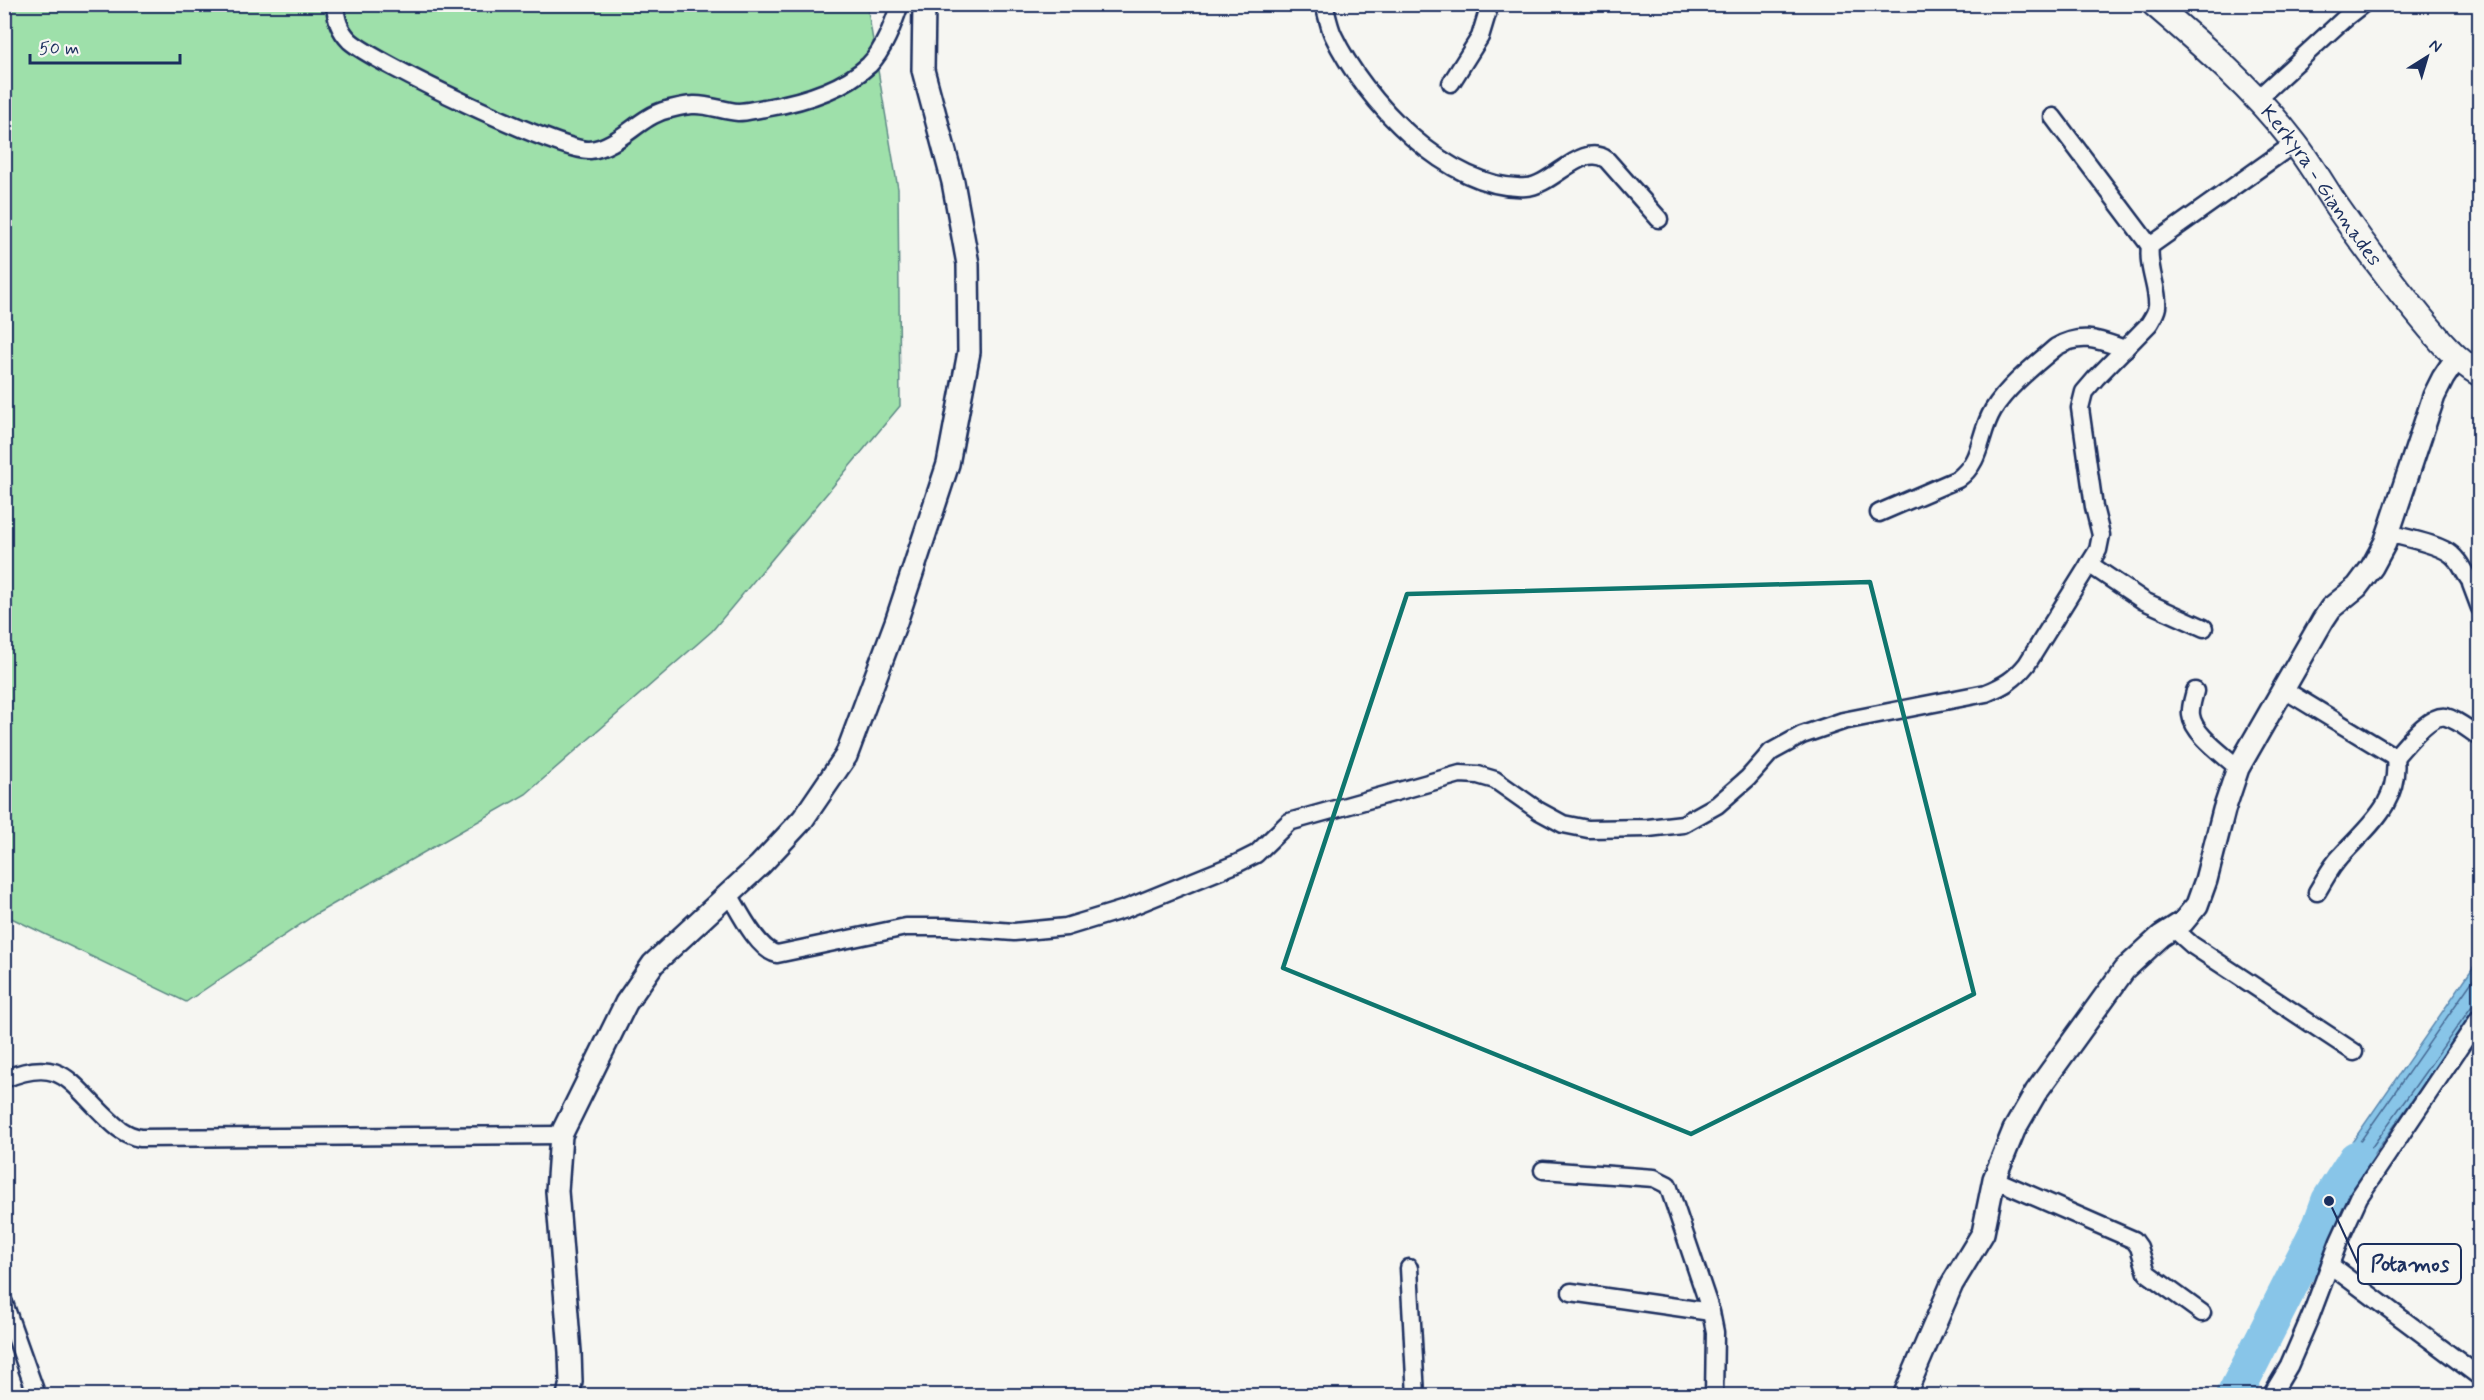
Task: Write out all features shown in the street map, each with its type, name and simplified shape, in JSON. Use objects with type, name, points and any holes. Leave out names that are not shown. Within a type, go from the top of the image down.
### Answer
[{"type":"main road","name":"Kerkyra - Giannades","points":[[2154,4],[2257,99],[2295,142],[2375,260],[2428,326],[2457,357],[2480,374]]},
{"type":"street","points":[[335,4],[336,22],[350,40],[365,51],[444,93],[513,125],[568,146],[590,150],[612,142],[663,111],[693,105],[740,112],[803,101],[854,78],[871,63],[885,40],[900,4]]},
{"type":"street","points":[[568,1395],[571,1382],[570,1352],[557,1191],[561,1135],[626,1003],[653,964],[760,865],[803,819],[846,756],[889,643],[948,464],[969,352],[968,264],[953,182],[922,70],[924,4]]},
{"type":"street","points":[[1324,4],[1332,34],[1353,70],[1400,126],[1436,157],[1460,172],[1498,185],[1524,187],[1541,183],[1584,157],[1596,154],[1607,160],[1659,219]]},
{"type":"street","points":[[1451,83],[1480,38],[1490,4]]},
{"type":"street","points":[[2257,99],[2363,4]]},
{"type":"street","points":[[2053,117],[2150,246]]},
{"type":"street","points":[[729,894],[761,945],[771,953],[777,954],[906,927],[947,927],[1014,932],[1066,927],[1125,909],[1238,863],[1256,854],[1280,828],[1289,822],[1460,774],[1478,775],[1495,780],[1539,811],[1563,824],[1588,829],[1648,828],[1683,824],[1717,805],[1748,778],[1771,752],[1802,735],[1843,721],[1986,693],[2004,686],[2016,678],[2027,664],[2098,550],[2101,535],[2094,507],[2080,408],[2084,392],[2149,324],[2157,306],[2148,259],[2150,246],[2295,142]]},
{"type":"street","points":[[1879,513],[1958,480],[1968,471],[1977,456],[1986,425],[1995,408],[2056,347],[2068,340],[2083,338],[2099,340],[2126,349]]},
{"type":"street","points":[[1904,1395],[1952,1284],[1983,1233],[1994,1179],[2014,1130],[2036,1092],[2124,970],[2161,936],[2174,929],[2189,916],[2197,904],[2238,768],[2326,614],[2357,587],[2372,567],[2388,533],[2434,396],[2457,357]]},
{"type":"street","points":[[2388,533],[2447,551],[2458,561],[2475,586],[2480,608]]},
{"type":"street","points":[[2089,564],[2144,601],[2204,628]]},
{"type":"street","points":[[2283,689],[2395,757]]},
{"type":"street","points":[[2195,692],[2190,711],[2192,723],[2199,733],[2238,768]]},
{"type":"street","points":[[2395,757],[2429,722],[2439,716],[2451,719],[2480,737]]},
{"type":"street","points":[[2318,892],[2333,865],[2363,835],[2389,800],[2397,773],[2395,757]]},
{"type":"street","points":[[2174,929],[2192,945],[2354,1052]]},
{"type":"street","points":[[2271,1395],[2289,1366],[2360,1197],[2480,1017]]},
{"type":"street","points":[[4,1078],[30,1069],[55,1072],[121,1130],[140,1138],[561,1135]]},
{"type":"street","points":[[1543,1170],[1654,1178],[1664,1182],[1670,1190],[1711,1312],[1715,1332],[1714,1395]]},
{"type":"street","points":[[1994,1179],[2134,1240],[2139,1247],[2145,1270],[2202,1313]]},
{"type":"street","points":[[2330,1265],[2480,1377]]},
{"type":"street","points":[[1409,1268],[1416,1395]]},
{"type":"street","points":[[1571,1292],[1711,1312]]},
{"type":"street","points":[[4,1304],[37,1395]]},
{"type":"highlighted area","points":[[1870,582],[1974,994],[1691,1134],[1283,968],[1407,594]]},
{"type":"green space","points":[[4,5],[867,5],[898,189],[900,406],[712,631],[526,794],[316,914],[186,1002],[5,915]]},
{"type":"water","points":[[2479,959],[2479,1005],[2349,1190],[2329,1201],[2321,1187]]},
{"type":"waterway","points":[[2234,1396],[2320,1226],[2329,1201],[2356,1159]]},
{"type":"place","name":"Potamos","points":[[2329,1201]]}]
